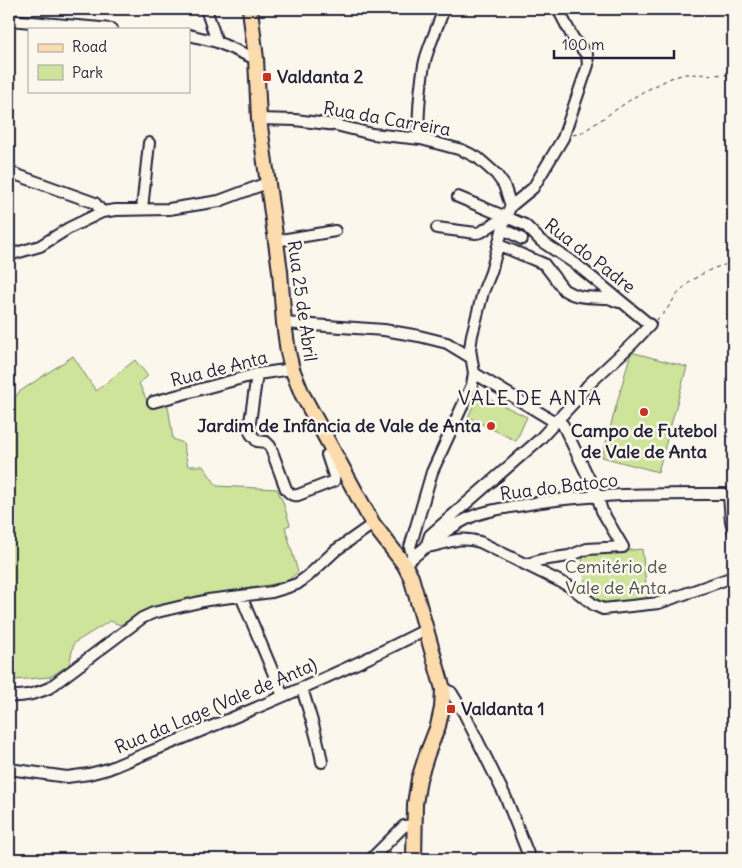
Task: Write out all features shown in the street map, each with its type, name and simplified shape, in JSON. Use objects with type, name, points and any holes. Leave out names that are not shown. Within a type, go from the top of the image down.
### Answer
[{"type":"main road","name":"Rua 25 de Abril","points":[[250,9],[256,58],[259,119],[280,271],[284,323],[292,369],[302,394],[373,524],[409,560],[411,576],[443,689],[440,717],[419,779],[415,804],[414,859]]},
{"type":"street","points":[[206,9],[217,42]]},
{"type":"street","points":[[421,139],[419,130],[420,94],[425,60],[444,9]]},
{"type":"street","points":[[409,560],[410,547],[432,472],[472,385],[474,373],[470,357],[472,335],[483,292],[492,272],[506,216],[511,206],[533,188],[563,138],[588,65],[589,60],[573,38],[558,9]]},
{"type":"street","points":[[9,20],[101,28]]},
{"type":"street","points":[[190,35],[217,42],[256,58]]},
{"type":"street","name":"Rua da Carreira","points":[[259,119],[313,122],[352,128],[372,134],[421,139],[462,150],[478,158],[496,174],[504,185],[511,206]]},
{"type":"street","points":[[142,209],[149,143]]},
{"type":"street","points":[[9,172],[95,203],[102,212]]},
{"type":"street","points":[[9,255],[25,252],[40,246],[69,228],[102,212],[169,209],[219,202],[267,183]]},
{"type":"street","name":"Rua do Padre","points":[[458,197],[525,225],[541,241],[577,265],[650,325]]},
{"type":"street","points":[[437,228],[476,233],[481,232],[506,216]]},
{"type":"street","points":[[503,229],[522,239]]},
{"type":"street","points":[[275,241],[335,231]]},
{"type":"street","points":[[499,245],[544,264],[568,293],[589,298],[607,298],[623,302]]},
{"type":"street","points":[[284,323],[384,330],[419,336],[447,343],[470,357]]},
{"type":"street","points":[[650,325],[599,374],[540,439],[430,536],[426,547],[439,546],[457,539],[467,538],[480,542],[528,564],[571,587],[594,605],[603,609],[659,603],[733,577]]},
{"type":"street","name":"Rua de Anta","points":[[153,402],[257,374],[292,369]]},
{"type":"street","points":[[474,373],[563,425],[597,495],[602,511],[623,547],[587,549],[569,556],[528,564]]},
{"type":"street","points":[[257,374],[249,429],[250,434],[257,441],[266,442],[270,446],[286,490],[294,496],[334,481],[327,455],[334,451]]},
{"type":"street","name":"Rua do Batoco","points":[[409,560],[459,523],[473,516],[546,501],[597,495],[731,495]]},
{"type":"street","points":[[731,495],[731,522],[733,529]]},
{"type":"street","points":[[9,696],[23,696],[49,688],[142,618],[153,613],[208,600],[272,592],[297,584],[336,550],[373,524]]},
{"type":"street","points":[[241,596],[283,696]]},
{"type":"street","name":"Rua da Lage (Vale de Anta)","points":[[9,769],[67,777],[108,769],[302,688],[370,658],[427,629]]},
{"type":"street","points":[[302,688],[313,727],[319,739],[322,762]]},
{"type":"street","points":[[443,689],[451,692],[464,713],[506,798],[530,859]]},
{"type":"street","points":[[371,859],[404,826],[415,826]]},
{"type":"path","points":[[563,138],[583,132],[639,94],[671,78],[684,74],[733,75]]},
{"type":"path","points":[[650,325],[661,316],[690,281],[719,266],[733,263]]},
{"type":"green space","name":"Campo de Futebol de Vale de Anta","points":[[631,352],[687,367],[658,472],[602,457]]},
{"type":"green space","points":[[73,356],[96,391],[135,360],[148,376],[139,383],[147,401],[168,406],[173,439],[183,443],[188,466],[203,466],[217,486],[277,489],[290,525],[285,527],[298,572],[286,582],[213,594],[154,607],[120,625],[110,621],[74,643],[69,665],[50,677],[15,680],[9,663],[9,402],[12,402],[19,392]]},
{"type":"green space","points":[[479,394],[527,417],[516,441],[468,417]]},
{"type":"green space","name":"Cemitério de Vale de Anta","points":[[642,549],[648,601],[601,604],[586,593],[582,555]]},
{"type":"place","name":"Valdanta 2","points":[[267,77]]},
{"type":"place","name":"Campo de Futebol de Vale de Anta","points":[[644,412]]},
{"type":"place","name":"Jardim de Infância de Vale de Anta","points":[[491,426]]},
{"type":"place","name":"Valdanta 1","points":[[451,709]]},
{"type":"district","name":"VALE DE ANTA","points":[[530,398]]}]
